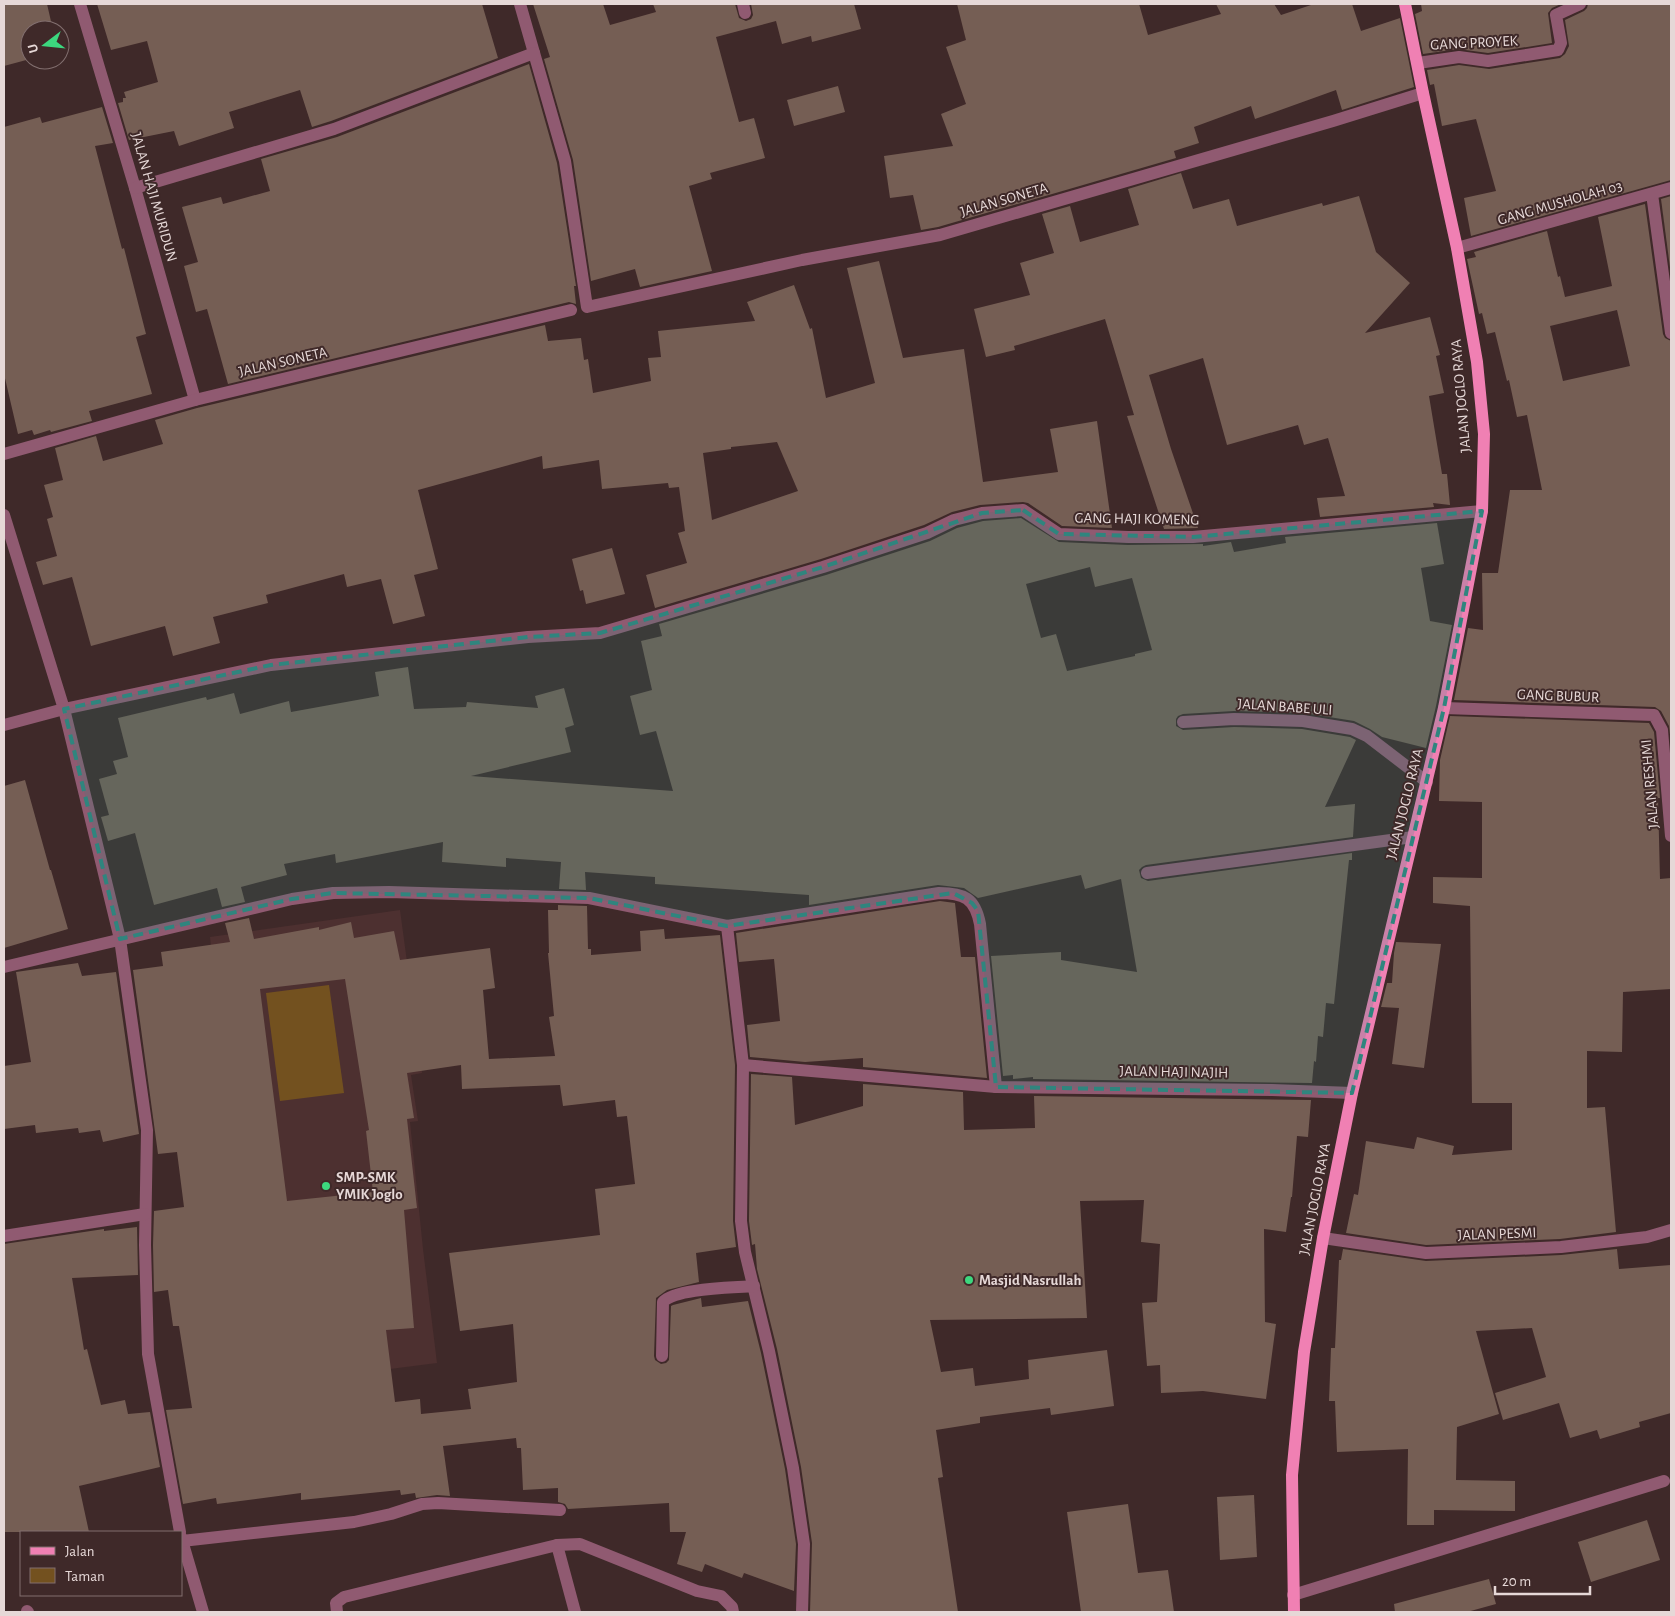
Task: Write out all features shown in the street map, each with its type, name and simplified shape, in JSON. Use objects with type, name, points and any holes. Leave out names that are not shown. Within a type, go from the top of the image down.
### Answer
[{"type":"main road","name":"JALAN JOGLO RAYA","points":[[1294,1612],[1292,1475],[1304,1352],[1323,1238],[1352,1093],[1444,708],[1482,511],[1484,434],[1477,362],[1457,248],[1405,4]]},
{"type":"street","name":"JALAN HAJI MURIDUN","points":[[80,4],[135,188],[195,400]]},
{"type":"street","points":[[135,188],[334,128],[534,52],[520,4]]},
{"type":"street","name":"GANG PROYEK","points":[[1418,63],[1459,57],[1488,61],[1558,50],[1561,43],[1556,15],[1580,4]]},
{"type":"street","name":"JALAN SONETA","points":[[534,52],[565,161],[587,306],[802,260],[940,235],[1423,93]]},
{"type":"street","name":"GANG MUSHOLAH 03","points":[[1457,248],[1671,188]]},
{"type":"street","points":[[1652,194],[1671,333]]},
{"type":"street","name":"JALAN SONETA","points":[[4,454],[195,400],[571,310]]},
{"type":"street","name":"GANG HAJI KOMENG","points":[[4,725],[64,709],[271,665],[528,637],[600,633],[824,567],[927,533],[954,520],[982,513],[1023,510],[1059,534],[1193,537],[1482,511]]},
{"type":"street","points":[[4,515],[64,709],[120,939],[147,1130],[145,1214],[148,1354],[180,1531]]},
{"type":"street","name":"GANG BUBUR","points":[[1444,708],[1654,715],[1667,730]]},
{"type":"street","name":"JALAN BABE ULI","points":[[1183,722],[1234,719],[1303,721],[1352,728],[1367,736],[1427,782]]},
{"type":"street","name":"JALAN RESHMI","points":[[1667,730],[1671,836]]},
{"type":"street","points":[[1147,873],[1414,837]]},
{"type":"street","points":[[4,967],[292,898],[333,893],[389,892],[589,898],[727,926],[939,893],[953,893],[962,896],[972,903],[978,911],[996,1087]]},
{"type":"street","points":[[727,926],[743,1064],[741,1222],[745,1252],[769,1351],[793,1468],[804,1544],[802,1612]]},
{"type":"street","name":"JALAN HAJI NAJIH","points":[[743,1064],[996,1087],[1272,1090],[1352,1093]]},
{"type":"street","points":[[4,1236],[145,1214]]},
{"type":"street","name":"JALAN PESMI","points":[[1323,1238],[1426,1253],[1561,1247],[1647,1237],[1671,1230]]},
{"type":"street","points":[[662,1356],[663,1302],[667,1298],[688,1291],[754,1286]]},
{"type":"street","points":[[1293,1596],[1664,1481]]},
{"type":"street","points":[[182,1537],[354,1522],[391,1514],[422,1504],[438,1503],[560,1510]]},
{"type":"street","points":[[182,1540],[203,1612]]},
{"type":"street","points":[[557,1544],[575,1612]]},
{"type":"street","points":[[336,1612],[336,1604],[344,1597],[557,1544],[580,1544],[697,1591],[721,1596],[732,1607],[733,1612]]},
{"type":"highlighted area","points":[[1023,510],[1059,534],[1193,537],[1482,511],[1444,708],[1352,1093],[996,1087],[978,911],[972,903],[953,893],[727,926],[589,898],[333,893],[292,899],[120,939],[64,709],[271,665],[528,637],[600,633],[823,567],[982,513]]},
{"type":"shaded area","name":"SMP-SMK YMIK Joglo","points":[[400,910],[422,1073],[411,1075],[418,1121],[410,1122],[437,1363],[288,1382],[244,1265],[210,937]]},
{"type":"green space","points":[[329,985],[344,1093],[280,1101],[266,993]]},
{"type":"building","points":[[4,4],[47,4],[51,20],[20,20],[20,62],[4,66]]},
{"type":"building","points":[[97,4],[482,4],[498,58],[312,127],[300,90],[229,112],[234,128],[179,146],[174,131],[129,140],[118,103],[123,102],[123,98],[126,98],[124,92],[158,82],[147,41],[111,50]]},
{"type":"building","points":[[533,4],[603,4],[610,25],[656,12],[653,4],[735,4],[739,18],[746,21],[751,19],[753,15],[751,4],[854,4],[861,29],[812,42],[811,36],[782,44],[776,21],[716,37],[739,122],[754,118],[765,158],[710,173],[712,179],[689,186],[712,271],[640,287],[635,269],[591,281],[573,160],[544,59],[550,57]]},
{"type":"building","points":[[957,4],[1139,4],[1148,35],[1221,14],[1216,4],[1274,4],[1281,15],[1314,4],[1352,4],[1361,31],[1400,18],[1414,87],[1342,110],[1336,90],[1255,119],[1251,106],[1194,127],[1199,143],[1174,151],[1176,158],[938,227],[921,230],[913,195],[890,198],[884,156],[953,146],[941,114],[966,104],[946,47],[966,40]]},
{"type":"building","points":[[1421,4],[1561,4],[1552,8],[1548,13],[1552,43],[1488,53],[1458,49],[1423,54],[1415,14],[1422,11]]},
{"type":"building","points":[[1588,4],[1671,4],[1671,180],[1471,236],[1464,198],[1496,191],[1476,119],[1442,126],[1434,84],[1430,85],[1427,70],[1459,65],[1489,69],[1560,58],[1565,54],[1569,46],[1565,20],[1584,11]]},
{"type":"building","points":[[529,64],[557,163],[576,286],[574,286],[576,304],[569,302],[228,384],[207,309],[196,312],[184,266],[198,262],[182,207],[221,197],[223,204],[270,191],[261,159],[337,137]]},
{"type":"building","points":[[838,86],[845,112],[794,126],[787,100]]},
{"type":"building","points":[[102,107],[113,143],[95,146],[146,334],[136,337],[152,394],[89,411],[92,421],[34,435],[32,430],[18,434],[4,374],[4,127],[40,117],[42,123]]},
{"type":"building","points":[[1181,173],[1193,209],[1229,199],[1237,226],[1322,203],[1323,206],[1359,196],[1376,252],[1410,283],[1365,333],[1430,317],[1440,355],[1436,356],[1444,393],[1429,396],[1442,474],[1447,474],[1450,505],[1433,503],[1434,507],[1320,517],[1317,498],[1345,496],[1328,438],[1304,445],[1298,425],[1227,445],[1203,358],[1149,375],[1171,449],[1198,528],[1164,529],[1127,416],[1134,415],[1105,319],[1014,346],[1015,350],[986,357],[974,309],[1030,295],[1020,263],[1054,253],[1042,214],[1070,206],[1080,242],[1139,225],[1128,189]]},
{"type":"building","points":[[1671,196],[1671,275],[1661,199]]},
{"type":"building","points":[[1645,204],[1663,334],[1665,338],[1671,341],[1671,743],[1669,726],[1661,711],[1655,707],[1454,700],[1468,628],[1483,630],[1482,573],[1498,573],[1510,490],[1542,490],[1527,415],[1517,417],[1509,380],[1507,381],[1495,332],[1487,334],[1482,313],[1479,314],[1467,259],[1476,257],[1474,252],[1547,231],[1565,297],[1612,286],[1598,217]],"holes":[[[1617,310],[1630,366],[1563,381],[1550,326]]]},
{"type":"building","points":[[879,261],[903,358],[964,349],[983,482],[1058,472],[1050,429],[1097,421],[1112,528],[1062,526],[1028,503],[1023,502],[980,505],[952,512],[924,525],[821,559],[655,608],[646,575],[687,563],[678,533],[685,531],[679,487],[669,488],[668,483],[602,489],[599,460],[543,469],[542,456],[418,490],[438,569],[414,575],[425,616],[393,624],[381,579],[347,587],[344,574],[266,595],[268,603],[213,617],[220,643],[173,656],[165,626],[91,646],[72,577],[43,585],[36,562],[57,556],[47,519],[53,517],[44,485],[63,480],[55,448],[96,436],[103,461],[163,444],[155,420],[197,408],[545,325],[548,341],[581,338],[584,360],[588,359],[593,393],[651,381],[648,358],[661,357],[658,331],[755,321],[747,302],[794,285],[810,329],[812,328],[826,398],[875,383],[847,268]],"holes":[[[777,442],[798,491],[712,520],[703,453],[731,449],[731,447]]]},
{"type":"building","points":[[1021,518],[1059,542],[1128,545],[1203,544],[1203,546],[1231,542],[1234,552],[1286,543],[1285,537],[1437,523],[1444,564],[1421,568],[1430,621],[1452,625],[1426,748],[1382,737],[1354,721],[1304,713],[1234,711],[1183,714],[1176,719],[1176,726],[1183,730],[1234,727],[1302,729],[1350,737],[1356,740],[1325,807],[1355,804],[1353,837],[1146,865],[1139,870],[1141,878],[1148,881],[1352,853],[1352,860],[1349,860],[1334,1004],[1326,1003],[1323,1037],[1318,1036],[1312,1083],[1033,1079],[1033,1077],[1013,1079],[1013,1075],[1003,1076],[991,956],[1061,952],[1061,960],[1137,972],[1121,879],[1085,889],[1081,875],[978,898],[964,888],[938,885],[809,905],[809,895],[655,884],[655,877],[585,872],[586,890],[559,889],[561,862],[506,858],[506,867],[442,862],[443,842],[336,863],[335,854],[284,864],[287,875],[241,887],[245,902],[222,907],[217,888],[154,905],[135,833],[108,841],[101,817],[109,815],[99,779],[117,774],[113,761],[128,757],[118,718],[206,697],[207,700],[234,693],[240,714],[289,701],[291,712],[379,696],[375,672],[408,667],[414,709],[466,707],[467,702],[538,708],[535,696],[564,688],[574,725],[565,728],[571,752],[471,776],[673,791],[656,731],[640,735],[630,696],[652,690],[641,641],[662,636],[659,624],[826,575],[930,541],[957,528],[983,521]],"holes":[[[1090,567],[1095,587],[1132,578],[1152,650],[1135,654],[1135,656],[1067,671],[1056,634],[1041,638],[1026,584]]]},
{"type":"building","points":[[612,548],[625,594],[586,604],[583,590],[580,591],[572,559]]},
{"type":"building","points":[[1450,716],[1649,723],[1654,732],[1660,798],[1658,798],[1660,879],[1671,878],[1671,989],[1623,992],[1622,1052],[1587,1051],[1587,1108],[1605,1107],[1616,1232],[1560,1239],[1426,1245],[1346,1233],[1354,1194],[1358,1195],[1366,1141],[1414,1149],[1417,1137],[1454,1146],[1452,1155],[1512,1150],[1512,1103],[1472,1103],[1470,906],[1433,903],[1433,877],[1482,878],[1482,802],[1439,801],[1440,760]]},
{"type":"building","points":[[25,780],[68,929],[4,948],[4,786]]},
{"type":"building","points":[[940,901],[955,903],[961,957],[975,957],[987,1078],[863,1067],[863,1058],[805,1062],[750,1057],[747,1025],[780,1021],[774,959],[739,962],[736,933]]},
{"type":"building","points":[[558,905],[587,906],[588,949],[591,949],[591,955],[641,951],[640,931],[664,929],[665,939],[720,935],[735,1065],[733,1221],[736,1247],[696,1253],[699,1282],[667,1290],[656,1298],[654,1356],[655,1360],[661,1364],[669,1360],[671,1306],[701,1298],[702,1307],[748,1301],[761,1353],[785,1469],[796,1544],[794,1591],[744,1573],[742,1578],[705,1564],[702,1572],[677,1564],[686,1532],[670,1532],[669,1503],[568,1509],[565,1504],[558,1502],[558,1488],[523,1490],[521,1448],[517,1448],[516,1438],[443,1446],[450,1496],[437,1495],[416,1498],[415,1493],[401,1495],[400,1490],[301,1500],[301,1493],[217,1504],[216,1498],[183,1504],[166,1410],[192,1408],[179,1326],[173,1326],[168,1290],[154,1292],[153,1245],[154,1211],[184,1207],[177,1152],[158,1154],[133,970],[163,966],[161,952],[230,942],[225,923],[249,918],[254,939],[319,927],[319,930],[351,922],[354,938],[394,931],[400,960],[490,948],[495,988],[483,990],[489,1059],[555,1056],[549,1017],[554,1016],[548,953],[548,910],[558,910]],"holes":[[[345,979],[369,1130],[366,1131],[373,1192],[287,1201],[260,989]],[[461,1065],[462,1089],[560,1085],[563,1106],[615,1100],[617,1117],[627,1116],[635,1184],[595,1189],[600,1235],[449,1253],[460,1331],[513,1324],[517,1382],[468,1389],[471,1409],[421,1414],[420,1399],[395,1402],[386,1330],[414,1328],[404,1210],[417,1208],[407,1119],[414,1118],[407,1073]]]},
{"type":"building","points":[[1396,942],[1441,944],[1424,1068],[1392,1064],[1399,1008],[1381,1007],[1387,983],[1392,983]]},
{"type":"building","points":[[78,963],[82,976],[116,972],[139,1134],[103,1142],[100,1130],[79,1133],[78,1128],[36,1133],[35,1125],[4,1129],[4,1066],[31,1062],[16,972]]},
{"type":"building","points":[[751,1074],[792,1077],[795,1125],[863,1106],[863,1084],[963,1092],[964,1130],[1035,1128],[1034,1096],[1311,1100],[1308,1137],[1297,1136],[1292,1197],[1286,1232],[1264,1229],[1265,1322],[1276,1324],[1266,1399],[1203,1391],[1161,1393],[1160,1365],[1147,1366],[1142,1303],[1157,1302],[1160,1244],[1141,1242],[1144,1200],[1080,1201],[1087,1318],[930,1320],[941,1372],[973,1368],[975,1386],[1029,1379],[1028,1360],[1107,1350],[1114,1406],[1051,1415],[1050,1408],[980,1417],[980,1423],[936,1430],[943,1477],[938,1478],[958,1612],[810,1612],[812,1543],[801,1467],[777,1349],[757,1269],[755,1244],[752,1245],[749,1221]]},
{"type":"building","points":[[137,1227],[138,1275],[72,1278],[84,1350],[87,1349],[101,1405],[125,1400],[128,1414],[150,1412],[160,1467],[79,1486],[89,1531],[4,1532],[4,1244],[104,1229],[104,1231]]},
{"type":"building","points":[[1343,1249],[1426,1261],[1561,1255],[1617,1249],[1619,1269],[1671,1265],[1671,1413],[1639,1422],[1640,1427],[1600,1439],[1597,1430],[1570,1438],[1559,1403],[1503,1420],[1495,1393],[1546,1377],[1532,1328],[1476,1331],[1499,1414],[1457,1427],[1456,1480],[1515,1481],[1515,1511],[1434,1510],[1434,1525],[1407,1525],[1408,1449],[1337,1452],[1335,1401],[1329,1401],[1331,1348],[1335,1348],[1339,1260],[1341,1260]]},
{"type":"building","points":[[1254,1495],[1257,1557],[1220,1560],[1217,1497]]},
{"type":"building","points":[[1128,1504],[1138,1573],[1168,1570],[1174,1612],[1081,1612],[1067,1512]]},
{"type":"building","points":[[1647,1520],[1660,1560],[1591,1582],[1578,1542]]},
{"type":"building","points":[[1489,1579],[1496,1604],[1467,1612],[1395,1612],[1394,1604]]},
{"type":"place","name":"SMP-SMK YMIK Joglo","points":[[326,1186]]},
{"type":"place","name":"Masjid Nasrullah","points":[[969,1280]]}]
